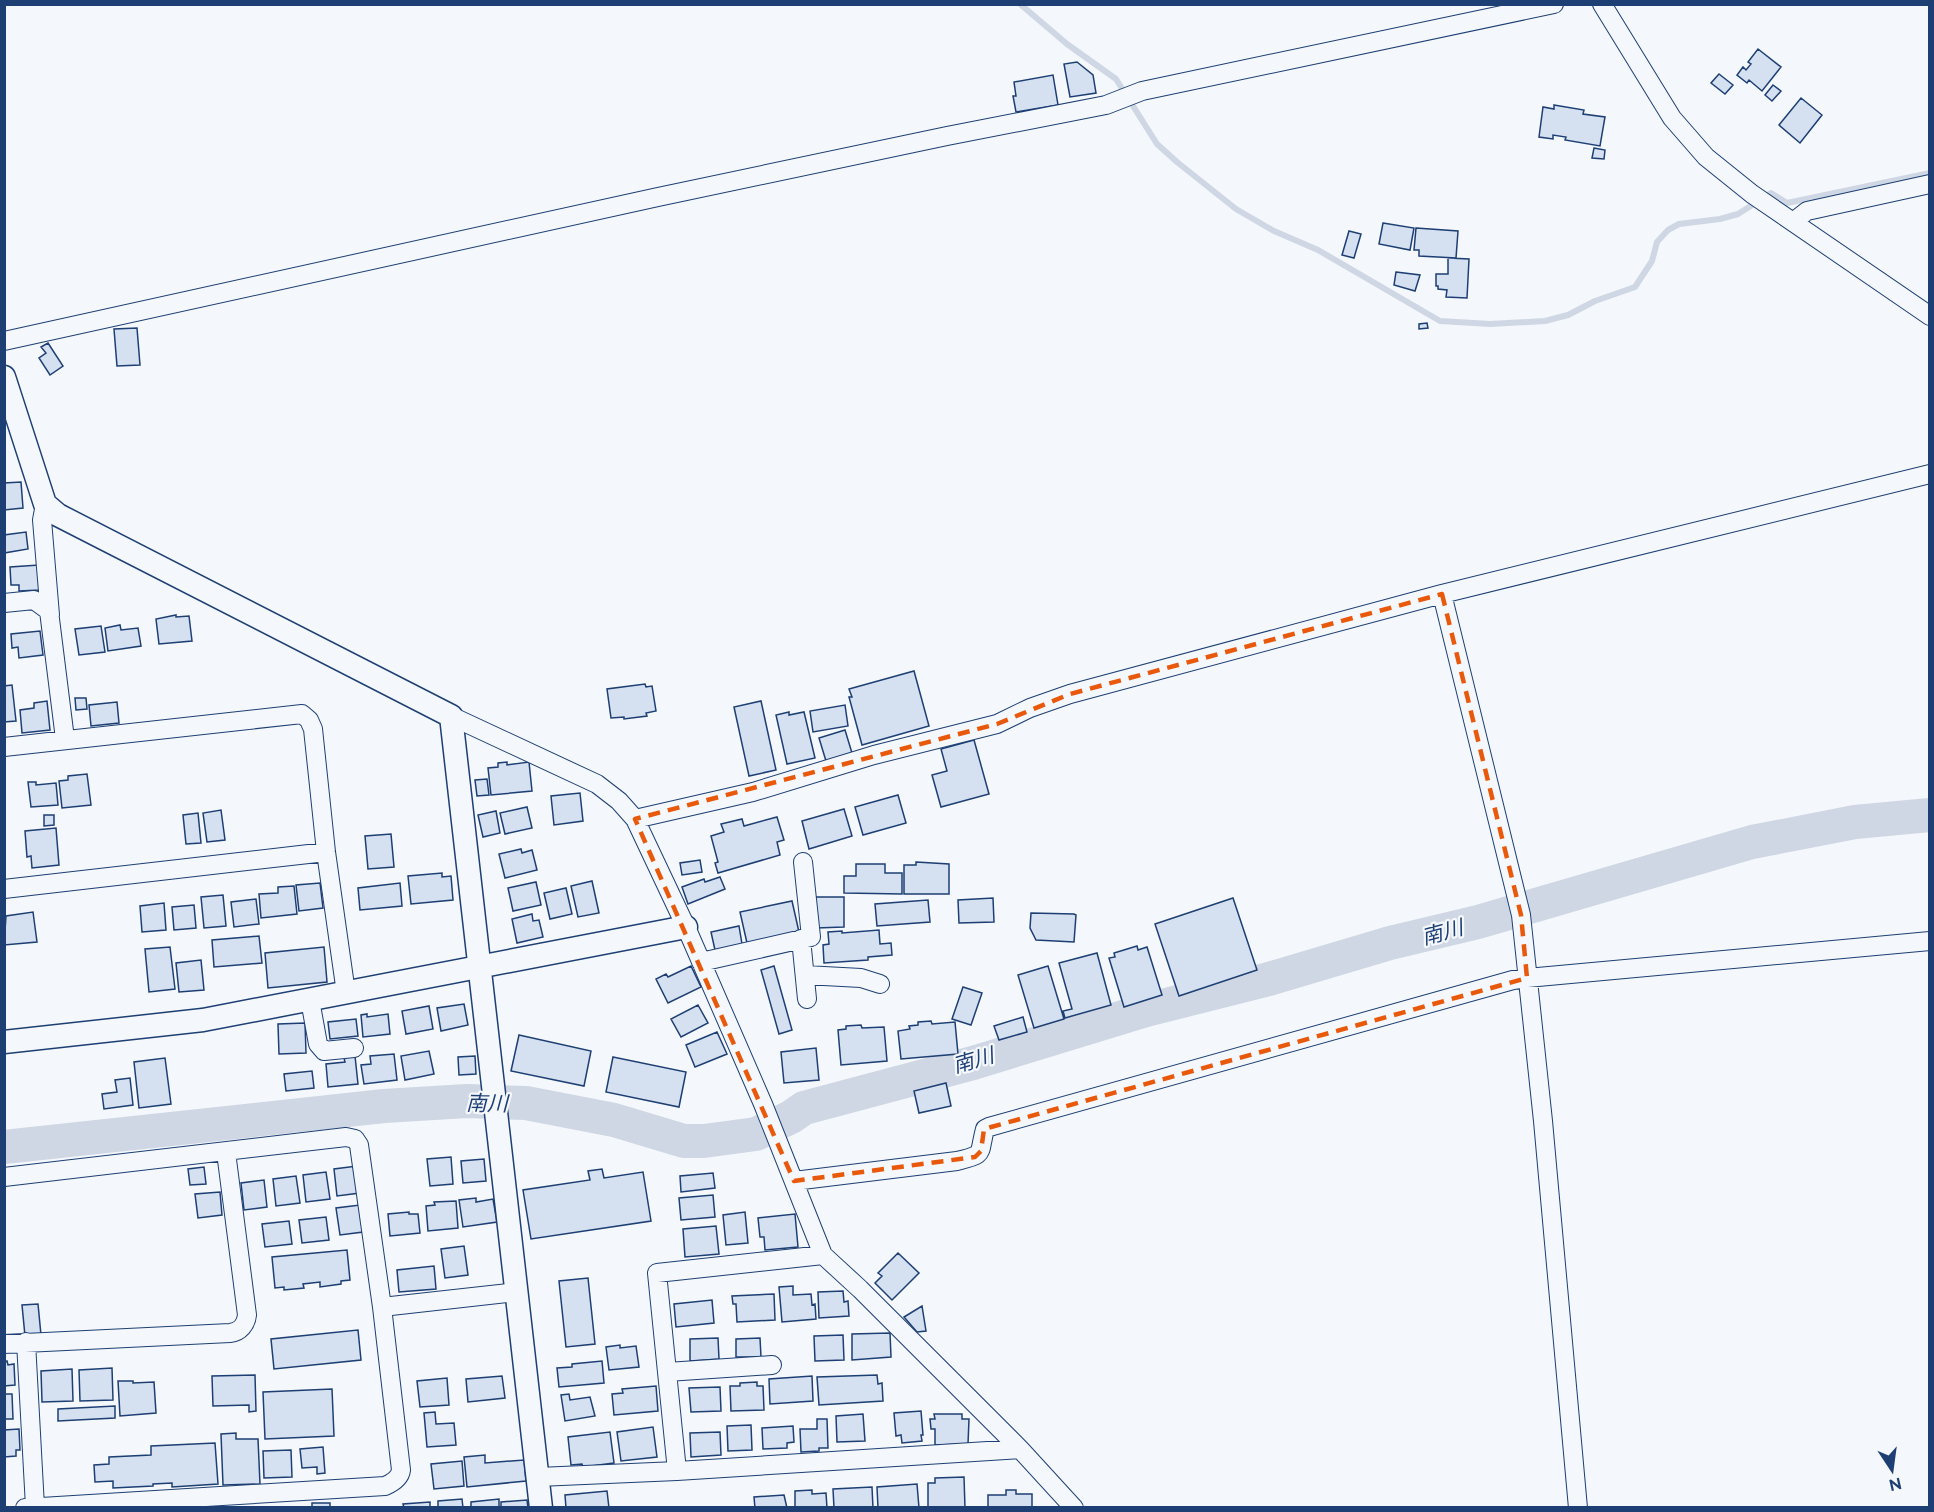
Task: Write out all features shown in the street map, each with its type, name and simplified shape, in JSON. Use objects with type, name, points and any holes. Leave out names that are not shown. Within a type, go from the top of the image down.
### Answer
[{"type":"street","points":[[4,341],[670,195],[1106,105],[1142,91],[1554,4]]},
{"type":"street","points":[[1602,4],[1672,118],[1685,135],[1720,169],[1929,316]]},
{"type":"street","points":[[1793,222],[1807,211],[1929,184]]},
{"type":"street","points":[[4,377],[45,504],[42,520],[50,615],[65,739]]},
{"type":"street","points":[[635,819],[753,792],[874,755],[997,724],[1029,708],[1070,694],[1443,594],[1929,474]]},
{"type":"street","points":[[45,504],[58,515],[451,716],[597,784],[619,801],[635,819],[686,927],[763,1104],[823,1256],[860,1289],[1020,1449],[1074,1508]]},
{"type":"street","points":[[1443,594],[1519,908],[1543,1121],[1578,1508]]},
{"type":"street","points":[[4,603],[34,600],[49,611],[50,615]]},
{"type":"street","points":[[4,747],[302,714],[309,720],[313,729],[326,852],[345,993]]},
{"type":"street","points":[[451,716],[541,1508]]},
{"type":"street","points":[[4,889],[326,852]]},
{"type":"street","points":[[701,962],[811,937],[803,862]]},
{"type":"street","points":[[4,1042],[203,1020],[686,927]]},
{"type":"street","points":[[801,939],[807,999]]},
{"type":"street","points":[[790,1172],[957,1161],[975,1157],[981,1151],[985,1129],[989,1127],[1527,978],[1929,941]]},
{"type":"street","points":[[805,975],[861,978],[880,984]]},
{"type":"street","points":[[310,1000],[318,1044],[324,1052],[354,1048]]},
{"type":"street","points":[[4,1176],[346,1137],[355,1139],[359,1145],[382,1307],[401,1470],[400,1475],[391,1484],[385,1486],[25,1508]]},
{"type":"street","points":[[4,1344],[230,1333],[239,1330],[247,1320],[247,1315],[226,1152]]},
{"type":"street","points":[[677,1471],[657,1273],[823,1256]]},
{"type":"street","points":[[382,1307],[517,1292]]},
{"type":"street","points":[[26,1342],[35,1507]]},
{"type":"street","points":[[667,1372],[772,1365]]},
{"type":"street","points":[[538,1477],[677,1471],[1020,1449]]},
{"type":"highlighted area","points":[[1442,594],[1521,915],[1527,978],[984,1129],[981,1151],[975,1157],[794,1181],[635,819],[997,724],[1070,694]]},
{"type":"building","points":[[1758,49],[1781,67],[1762,91],[1749,80],[1747,83],[1737,75],[1743,67],[1746,70],[1751,64],[1748,62]]},
{"type":"building","points":[[1077,62],[1093,75],[1096,93],[1070,97],[1064,64]]},
{"type":"building","points":[[1719,74],[1733,85],[1725,94],[1711,83]]},
{"type":"building","points":[[1053,75],[1058,105],[1016,112],[1013,96],[1016,96],[1014,82]]},
{"type":"building","points":[[1773,85],[1781,91],[1772,101],[1765,95]]},
{"type":"building","points":[[1801,98],[1822,115],[1800,143],[1779,125]]},
{"type":"building","points":[[1554,105],[1584,110],[1583,114],[1605,117],[1600,146],[1565,140],[1566,137],[1553,135],[1553,139],[1539,137],[1543,107],[1554,109]]},
{"type":"building","points":[[1594,148],[1605,150],[1604,159],[1592,158]]},
{"type":"building","points":[[1383,223],[1414,228],[1410,250],[1379,244]]},
{"type":"building","points":[[1416,228],[1458,231],[1456,258],[1419,256],[1419,250],[1414,250]]},
{"type":"building","points":[[1349,231],[1361,234],[1354,258],[1342,255]]},
{"type":"building","points":[[1448,258],[1469,259],[1467,298],[1446,297],[1447,290],[1438,289],[1436,286],[1436,274],[1448,274]]},
{"type":"building","points":[[1396,272],[1420,275],[1415,291],[1394,285]]},
{"type":"building","points":[[1427,323],[1428,328],[1419,329],[1419,324]]},
{"type":"building","points":[[137,328],[140,365],[117,366],[114,329]]},
{"type":"building","points":[[48,343],[63,366],[50,375],[39,358],[46,353],[41,347]]},
{"type":"building","points":[[21,482],[23,508],[4,510],[4,483]]},
{"type":"building","points":[[26,532],[28,549],[4,553],[4,535]]},
{"type":"building","points":[[39,565],[40,590],[19,591],[19,585],[11,585],[10,567]]},
{"type":"building","points":[[176,615],[176,617],[189,616],[192,641],[159,644],[156,619]]},
{"type":"building","points":[[120,625],[121,630],[138,628],[141,646],[108,651],[105,628]]},
{"type":"building","points":[[101,626],[105,652],[79,655],[75,629]]},
{"type":"building","points":[[40,631],[43,655],[19,658],[18,647],[12,648],[11,634]]},
{"type":"building","points":[[914,671],[929,726],[862,745],[849,697],[852,697],[849,689]]},
{"type":"building","points":[[645,684],[646,687],[652,686],[656,711],[646,713],[647,716],[611,718],[607,689]]},
{"type":"building","points":[[12,685],[16,721],[4,722],[4,686]]},
{"type":"building","points":[[75,698],[86,698],[87,709],[76,710]]},
{"type":"building","points":[[47,701],[50,730],[22,733],[20,710],[34,708],[34,703]]},
{"type":"building","points":[[761,701],[776,770],[749,776],[734,707]]},
{"type":"building","points":[[117,702],[119,723],[91,726],[89,705]]},
{"type":"building","points":[[845,705],[848,726],[813,732],[810,711]]},
{"type":"building","points":[[789,712],[789,715],[804,712],[815,758],[787,764],[776,715]]},
{"type":"building","points":[[845,730],[852,753],[826,761],[819,738]]},
{"type":"building","points":[[974,740],[989,794],[941,807],[932,775],[947,771],[941,749]]},
{"type":"building","points":[[507,762],[507,765],[529,762],[532,791],[491,795],[488,768],[498,767],[498,763]]},
{"type":"building","points":[[87,774],[91,805],[62,808],[59,781],[68,780],[68,776]]},
{"type":"building","points":[[487,779],[489,795],[477,796],[475,780]]},
{"type":"building","points":[[28,782],[36,782],[36,785],[56,783],[58,805],[31,807]]},
{"type":"building","points":[[580,793],[583,821],[554,825],[551,796]]},
{"type":"building","points":[[898,795],[906,823],[863,835],[855,807]]},
{"type":"building","points":[[527,807],[532,828],[505,834],[500,813]]},
{"type":"building","points":[[844,809],[852,836],[809,849],[802,821]]},
{"type":"building","points":[[221,810],[225,840],[207,842],[203,813]]},
{"type":"building","points":[[496,811],[500,833],[483,837],[478,815]]},
{"type":"building","points":[[198,813],[201,843],[186,844],[183,815]]},
{"type":"building","points":[[44,815],[54,815],[54,825],[44,826]]},
{"type":"building","points":[[777,817],[784,840],[777,842],[780,855],[718,873],[715,863],[718,862],[711,836],[724,832],[721,824],[742,819],[744,826]]},
{"type":"building","points":[[56,828],[59,865],[32,868],[31,856],[27,857],[25,831]]},
{"type":"building","points":[[391,834],[394,867],[368,869],[365,836]]},
{"type":"building","points":[[521,849],[522,853],[532,850],[537,870],[505,878],[499,854]]},
{"type":"building","points":[[700,860],[702,872],[682,875],[680,863]]},
{"type":"building","points":[[916,862],[949,864],[949,894],[904,894],[904,865],[916,865]]},
{"type":"building","points":[[856,864],[885,864],[885,873],[902,873],[902,894],[844,893],[844,876],[856,876]]},
{"type":"building","points":[[442,873],[442,877],[451,876],[453,900],[411,904],[408,876]]},
{"type":"building","points":[[720,877],[725,889],[688,904],[682,887],[704,879],[705,882]]},
{"type":"building","points":[[592,881],[599,913],[578,917],[571,886]]},
{"type":"building","points":[[536,882],[541,905],[513,911],[508,888]]},
{"type":"building","points":[[320,883],[323,908],[299,911],[296,885]]},
{"type":"building","points":[[400,883],[402,906],[360,910],[358,888]]},
{"type":"building","points":[[294,886],[297,914],[261,918],[259,894],[278,893],[278,887]]},
{"type":"building","points":[[566,888],[572,914],[550,919],[544,893]]},
{"type":"building","points":[[223,895],[226,926],[204,928],[201,897]]},
{"type":"building","points":[[815,897],[844,897],[844,927],[816,928]]},
{"type":"building","points":[[993,898],[994,922],[959,923],[958,900]]},
{"type":"building","points":[[1233,898],[1257,970],[1179,996],[1155,924]]},
{"type":"building","points":[[256,899],[259,924],[234,927],[231,902]]},
{"type":"building","points":[[928,900],[930,922],[877,926],[875,904]]},
{"type":"building","points":[[792,901],[799,932],[747,943],[740,912]]},
{"type":"building","points":[[164,903],[166,930],[142,932],[140,906]]},
{"type":"building","points":[[194,905],[196,928],[174,930],[172,907]]},
{"type":"building","points":[[33,912],[37,942],[4,945],[6,916]]},
{"type":"building","points":[[1031,913],[1076,915],[1074,942],[1036,940],[1030,928]]},
{"type":"building","points":[[532,914],[533,921],[539,920],[543,937],[517,943],[512,919]]},
{"type":"building","points":[[739,926],[742,944],[715,950],[711,932]]},
{"type":"building","points":[[879,930],[880,944],[891,943],[892,955],[868,957],[868,960],[824,963],[823,945],[829,944],[828,932]]},
{"type":"building","points":[[259,936],[262,963],[214,967],[212,940]]},
{"type":"building","points":[[1137,946],[1138,950],[1147,947],[1162,995],[1124,1007],[1109,958],[1115,957],[1114,953]]},
{"type":"building","points":[[170,947],[175,989],[149,992],[145,949]]},
{"type":"building","points":[[324,947],[327,982],[268,988],[265,953]]},
{"type":"building","points":[[1097,953],[1111,1005],[1065,1018],[1063,1011],[1072,1009],[1059,963]]},
{"type":"building","points":[[201,960],[204,990],[179,992],[176,963]]},
{"type":"building","points":[[691,966],[701,987],[668,1003],[656,979],[666,974],[668,977]]},
{"type":"building","points":[[774,966],[792,1030],[779,1034],[761,970]]},
{"type":"building","points":[[1048,966],[1064,1019],[1034,1028],[1018,975]]},
{"type":"building","points":[[963,987],[982,993],[971,1025],[952,1019]]},
{"type":"building","points":[[464,1004],[468,1025],[441,1031],[437,1008]]},
{"type":"building","points":[[698,1005],[708,1023],[681,1037],[671,1019]]},
{"type":"building","points":[[429,1006],[433,1029],[406,1034],[402,1011]]},
{"type":"building","points":[[367,1014],[367,1017],[388,1014],[390,1034],[363,1037],[361,1015]]},
{"type":"building","points":[[1023,1017],[1027,1032],[999,1040],[994,1026]]},
{"type":"building","points":[[356,1019],[358,1036],[330,1039],[328,1022]]},
{"type":"building","points":[[931,1021],[932,1024],[955,1022],[958,1054],[901,1059],[898,1031],[910,1029],[909,1026],[918,1025],[918,1022]]},
{"type":"building","points":[[305,1023],[306,1053],[279,1054],[278,1024]]},
{"type":"building","points":[[861,1025],[862,1028],[884,1027],[887,1061],[841,1065],[838,1030],[846,1029],[846,1026]]},
{"type":"building","points":[[717,1032],[727,1054],[695,1067],[686,1045]]},
{"type":"building","points":[[519,1035],[591,1051],[584,1086],[511,1071]]},
{"type":"building","points":[[816,1048],[819,1080],[784,1083],[781,1052]]},
{"type":"building","points":[[429,1051],[434,1074],[405,1080],[401,1056]]},
{"type":"building","points":[[394,1054],[397,1080],[364,1084],[361,1065],[371,1064],[370,1056]]},
{"type":"building","points":[[355,1056],[358,1084],[328,1087],[326,1064],[345,1062],[344,1058]]},
{"type":"building","points":[[475,1056],[476,1074],[459,1075],[458,1057]]},
{"type":"building","points":[[613,1057],[686,1072],[679,1107],[606,1092]]},
{"type":"building","points":[[165,1058],[171,1104],[139,1108],[134,1062]]},
{"type":"building","points":[[312,1071],[314,1088],[286,1091],[284,1074]]},
{"type":"building","points":[[130,1078],[133,1105],[104,1109],[102,1094],[117,1092],[115,1080]]},
{"type":"building","points":[[946,1083],[951,1106],[919,1113],[914,1091]]},
{"type":"building","points":[[451,1157],[453,1184],[430,1186],[427,1159]]},
{"type":"building","points":[[484,1159],[486,1181],[463,1183],[461,1161]]},
{"type":"building","points":[[357,1166],[360,1193],[337,1196],[334,1169]]},
{"type":"building","points":[[204,1167],[206,1184],[190,1185],[188,1169]]},
{"type":"building","points":[[602,1169],[604,1178],[643,1172],[651,1221],[531,1239],[523,1190],[590,1180],[588,1171]]},
{"type":"building","points":[[326,1172],[330,1199],[306,1202],[303,1175]]},
{"type":"building","points":[[713,1173],[715,1188],[681,1192],[680,1176]]},
{"type":"building","points":[[296,1176],[300,1203],[276,1206],[273,1179]]},
{"type":"building","points":[[264,1180],[267,1207],[244,1210],[241,1183]]},
{"type":"building","points":[[220,1192],[222,1215],[198,1218],[195,1194]]},
{"type":"building","points":[[713,1195],[715,1217],[681,1220],[679,1198]]},
{"type":"building","points":[[476,1198],[476,1202],[493,1199],[497,1222],[463,1227],[459,1200]]},
{"type":"building","points":[[456,1201],[458,1228],[428,1231],[426,1206],[435,1205],[434,1202]]},
{"type":"building","points":[[360,1205],[363,1232],[340,1235],[336,1208]]},
{"type":"building","points":[[409,1212],[409,1214],[418,1214],[420,1233],[390,1236],[388,1214]]},
{"type":"building","points":[[745,1212],[748,1243],[726,1245],[723,1215]]},
{"type":"building","points":[[795,1214],[798,1247],[765,1250],[764,1237],[760,1237],[758,1218]]},
{"type":"building","points":[[326,1217],[329,1240],[302,1243],[299,1220]]},
{"type":"building","points":[[289,1221],[292,1244],[265,1247],[262,1224]]},
{"type":"building","points":[[716,1226],[719,1254],[685,1257],[683,1229]]},
{"type":"building","points":[[464,1246],[468,1275],[445,1278],[441,1249]]},
{"type":"building","points":[[347,1250],[350,1280],[341,1281],[341,1284],[320,1287],[320,1282],[303,1284],[304,1288],[284,1290],[284,1287],[275,1288],[272,1257]]},
{"type":"building","points":[[898,1253],[919,1273],[892,1300],[875,1283],[882,1276],[878,1273]]},
{"type":"building","points":[[434,1266],[436,1289],[399,1292],[397,1270]]},
{"type":"building","points":[[588,1278],[595,1344],[566,1347],[559,1281]]},
{"type":"building","points":[[793,1286],[793,1295],[811,1294],[812,1305],[815,1304],[816,1319],[782,1322],[779,1287]]},
{"type":"building","points":[[843,1291],[844,1302],[848,1301],[849,1316],[819,1318],[818,1292]]},
{"type":"building","points":[[774,1294],[775,1320],[737,1322],[736,1304],[733,1304],[732,1296]]},
{"type":"building","points":[[712,1300],[714,1323],[676,1327],[674,1304]]},
{"type":"building","points":[[38,1304],[41,1335],[25,1336],[22,1305]]},
{"type":"building","points":[[922,1306],[926,1331],[917,1332],[904,1317]]},
{"type":"building","points":[[358,1330],[361,1360],[274,1369],[271,1339]]},
{"type":"building","points":[[890,1333],[891,1357],[852,1360],[852,1334]]},
{"type":"building","points":[[843,1335],[844,1360],[815,1361],[814,1336]]},
{"type":"building","points":[[718,1338],[719,1359],[690,1361],[690,1339]]},
{"type":"building","points":[[760,1338],[761,1357],[736,1357],[736,1339]]},
{"type":"building","points":[[620,1345],[620,1348],[636,1346],[639,1367],[609,1370],[606,1347]]},
{"type":"building","points":[[7,1361],[8,1365],[14,1364],[15,1385],[4,1386],[4,1362]]},
{"type":"building","points":[[602,1361],[604,1383],[559,1387],[557,1368]]},
{"type":"building","points":[[112,1368],[113,1400],[80,1401],[79,1370]]},
{"type":"building","points":[[72,1369],[73,1401],[42,1402],[41,1371]]},
{"type":"building","points":[[255,1375],[256,1411],[249,1412],[249,1405],[213,1406],[212,1376]]},
{"type":"building","points":[[877,1375],[878,1384],[882,1383],[883,1401],[819,1405],[817,1377]]},
{"type":"building","points":[[502,1376],[505,1398],[468,1402],[466,1379]]},
{"type":"building","points":[[812,1376],[813,1401],[770,1404],[769,1379]]},
{"type":"building","points":[[447,1378],[449,1405],[420,1407],[417,1381]]},
{"type":"building","points":[[118,1381],[154,1382],[156,1413],[120,1416]]},
{"type":"building","points":[[757,1382],[757,1386],[763,1386],[764,1410],[731,1411],[730,1386]]},
{"type":"building","points":[[656,1386],[658,1411],[614,1415],[612,1394],[623,1393],[622,1389]]},
{"type":"building","points":[[720,1387],[721,1411],[691,1412],[689,1388]]},
{"type":"building","points":[[332,1389],[334,1436],[265,1439],[263,1392]]},
{"type":"building","points":[[4,1394],[12,1394],[13,1419],[4,1419]]},
{"type":"building","points":[[569,1394],[570,1400],[590,1397],[595,1416],[565,1421],[561,1395]]},
{"type":"building","points":[[115,1406],[115,1418],[58,1421],[58,1409]]},
{"type":"building","points":[[921,1411],[922,1441],[902,1443],[901,1435],[896,1436],[894,1413]]},
{"type":"building","points":[[435,1412],[436,1424],[454,1423],[456,1445],[427,1447],[424,1413]]},
{"type":"building","points":[[863,1414],[865,1441],[837,1442],[836,1416]]},
{"type":"building","points":[[934,1414],[962,1414],[962,1419],[969,1419],[968,1444],[935,1445],[935,1429],[931,1429],[930,1419],[935,1419]]},
{"type":"building","points":[[817,1419],[827,1419],[828,1448],[801,1452],[800,1429],[817,1429]]},
{"type":"building","points":[[751,1425],[752,1450],[728,1451],[727,1426]]},
{"type":"building","points":[[793,1426],[794,1442],[787,1443],[787,1448],[763,1449],[762,1428]]},
{"type":"building","points":[[653,1427],[657,1457],[621,1461],[617,1432]]},
{"type":"building","points":[[19,1429],[20,1450],[16,1450],[16,1456],[4,1457],[4,1430]]},
{"type":"building","points":[[610,1432],[614,1463],[583,1467],[582,1464],[571,1465],[568,1437]]},
{"type":"building","points":[[720,1432],[721,1455],[691,1457],[690,1433]]},
{"type":"building","points":[[236,1433],[236,1439],[258,1439],[260,1484],[223,1485],[221,1434]]},
{"type":"building","points":[[215,1443],[218,1484],[172,1487],[172,1483],[113,1488],[113,1481],[95,1482],[94,1465],[109,1464],[109,1457],[151,1455],[151,1446]]},
{"type":"building","points":[[323,1447],[325,1473],[317,1474],[317,1467],[302,1468],[300,1449]]},
{"type":"building","points":[[291,1450],[292,1477],[264,1478],[263,1451]]},
{"type":"building","points":[[485,1455],[485,1463],[524,1460],[526,1481],[467,1487],[464,1457]]},
{"type":"building","points":[[462,1461],[464,1486],[434,1489],[431,1464]]},
{"type":"building","points":[[964,1477],[965,1508],[928,1508],[928,1483],[935,1483],[935,1478]]},
{"type":"building","points":[[917,1484],[919,1508],[878,1508],[877,1487]]},
{"type":"building","points":[[872,1487],[873,1508],[834,1508],[833,1489]]},
{"type":"building","points":[[812,1490],[812,1494],[826,1493],[827,1508],[795,1508],[795,1491]]},
{"type":"building","points":[[1006,1490],[1016,1490],[1016,1494],[1032,1494],[1032,1508],[988,1508],[988,1495],[1006,1495]]},
{"type":"building","points":[[607,1491],[609,1508],[566,1508],[565,1495]]},
{"type":"building","points":[[784,1495],[787,1508],[755,1508],[754,1497]]},
{"type":"building","points":[[462,1499],[463,1508],[438,1508],[438,1501]]},
{"type":"building","points":[[499,1499],[499,1508],[471,1508],[471,1502]]},
{"type":"building","points":[[527,1500],[528,1508],[501,1508],[501,1502]]},
{"type":"building","points":[[430,1502],[430,1508],[404,1508],[403,1504]]},
{"type":"building","points":[[312,1503],[330,1503],[330,1508],[312,1508]]},
{"type":"waterway","points":[[1020,4],[1067,44],[1116,79],[1157,144],[1236,209],[1274,231],[1318,250],[1440,321],[1490,324],[1545,321],[1568,315],[1595,301],[1635,287],[1652,261],[1657,242],[1668,230],[1679,224],[1720,219],[1738,214],[1771,193],[1787,203],[1930,173]]},
{"type":"waterway","name":"南川","points":[[4,1147],[384,1106],[467,1101],[526,1103],[614,1120],[684,1141],[704,1141],[756,1134],[804,1108],[973,1063],[1146,1010],[1269,979],[1390,943],[1478,922],[1752,842],[1855,822],[1930,815]]}]
